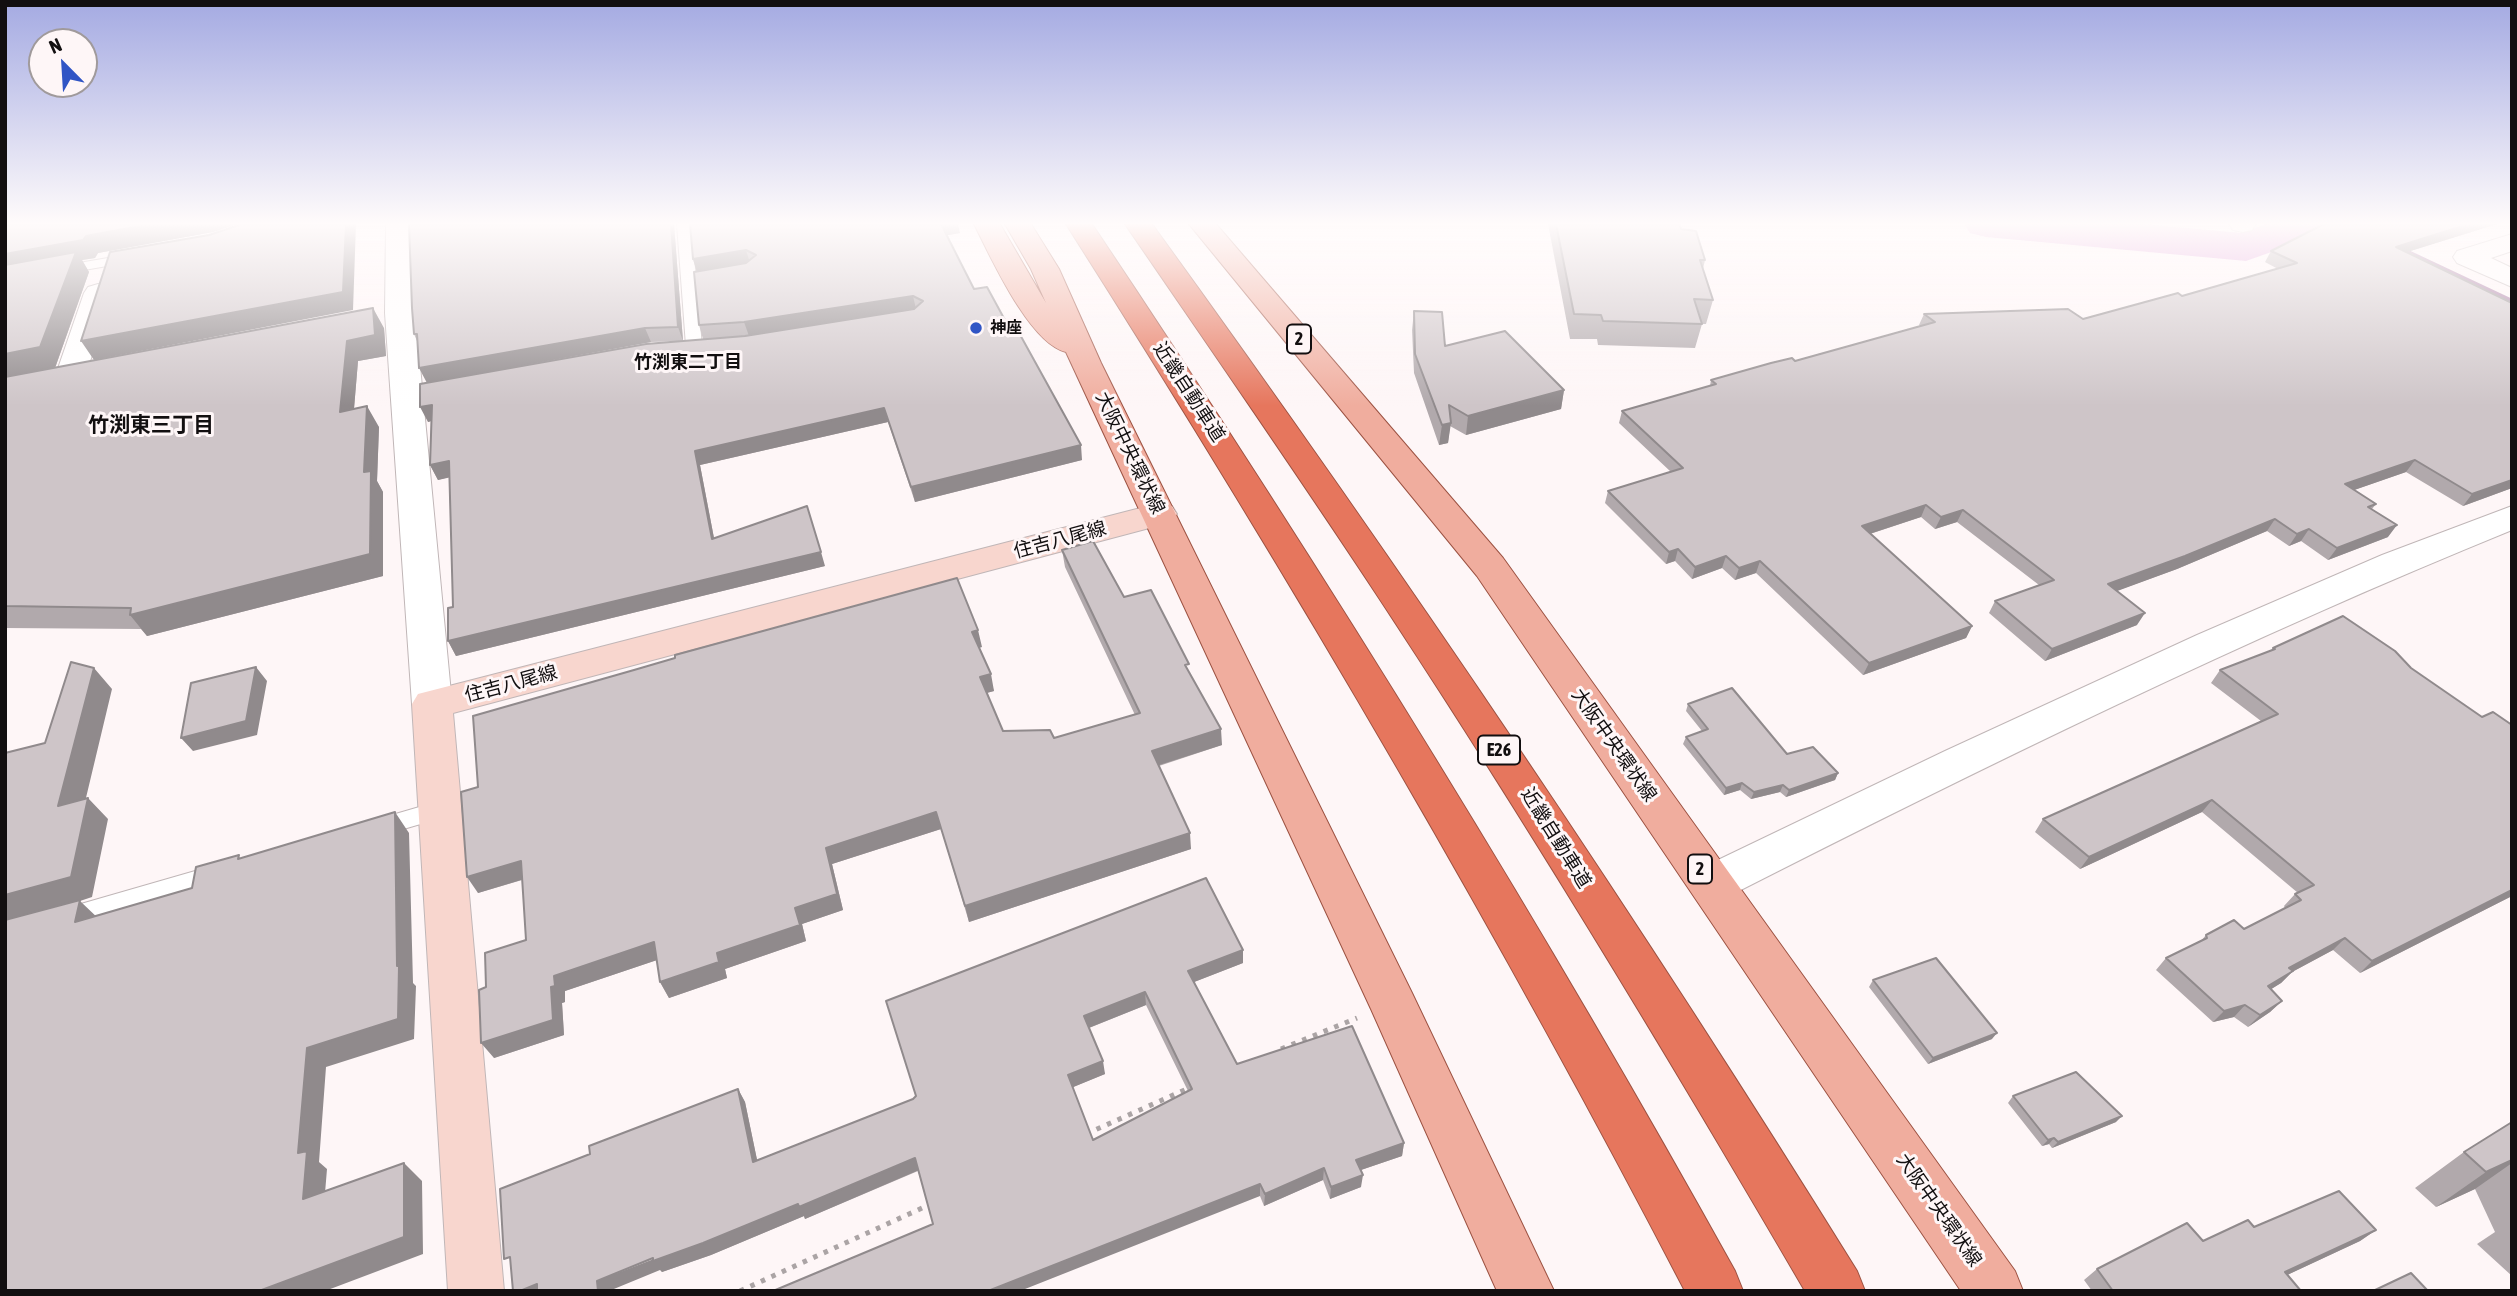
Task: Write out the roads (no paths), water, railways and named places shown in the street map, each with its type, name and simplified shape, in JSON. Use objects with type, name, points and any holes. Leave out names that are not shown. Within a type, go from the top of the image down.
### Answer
[{"type":"highway","name":"近畿自動車道","points":[[1119,284],[1234,461],[1470,849],[1715,1291]]},
{"type":"highway","name":"近畿自動車道","points":[[1181,284],[1387,579],[1528,794],[1768,1174],[1837,1291]]},
{"type":"main road","points":[[1020,284],[1031,305],[1086,363]]},
{"type":"main road","name":"大阪中央環状線","points":[[1052,284],[1086,363],[1395,1008],[1526,1291]]},
{"type":"main road","name":"大阪中央環状線","points":[[1253,284],[1490,566],[1995,1291]]},
{"type":"main road","name":"住吉八尾線","points":[[432,704],[1160,514]]},
{"type":"main road","points":[[432,704],[476,1291]]},
{"type":"street","points":[[71,377],[111,284]]},
{"type":"street","points":[[390,284],[386,316],[413,393],[432,704]]},
{"type":"street","points":[[1711,884],[1906,786],[2259,623],[2381,569],[2512,517]]},
{"type":"lane","points":[[695,284],[695,346]]},
{"type":"lane","points":[[360,833],[439,810]]},
{"type":"lane","points":[[45,924],[242,867]]},
{"type":"waterway","points":[[2473,284],[2512,303]]},
{"type":"place","name":"神座","points":[[976,328]]},
{"type":"district","name":"竹渕東二丁目","points":[[688,362]]},
{"type":"district","name":"竹渕東三丁目","points":[[151,425]]}]
